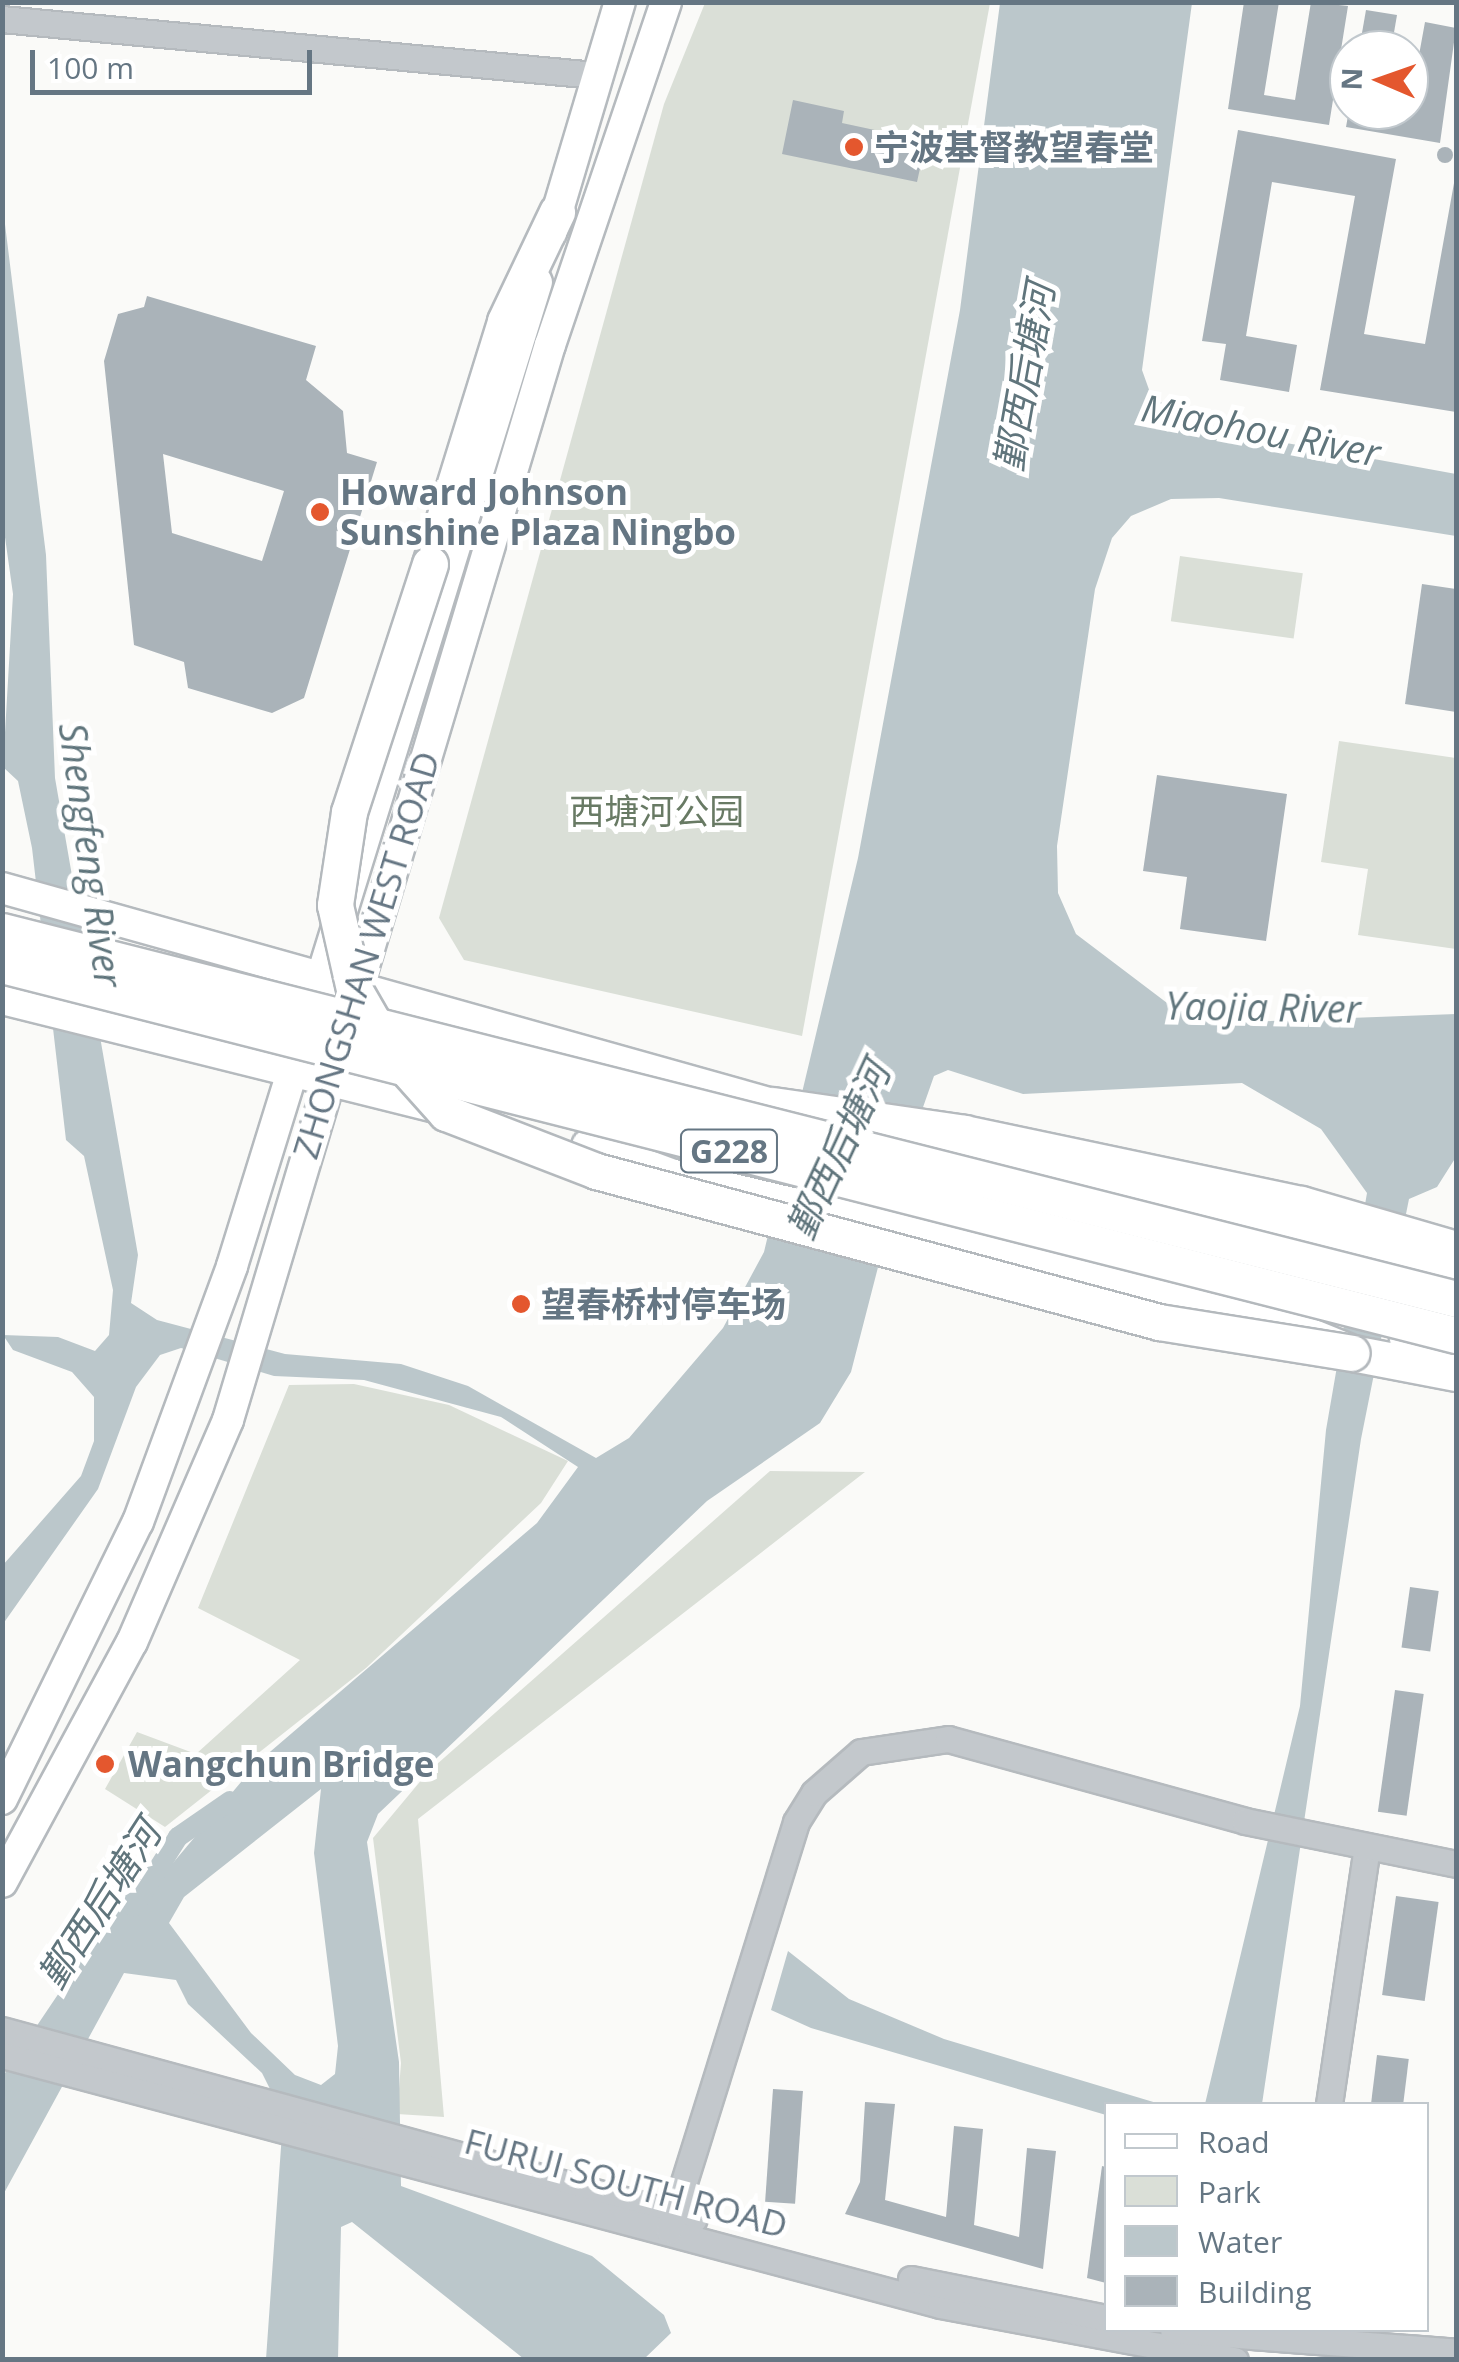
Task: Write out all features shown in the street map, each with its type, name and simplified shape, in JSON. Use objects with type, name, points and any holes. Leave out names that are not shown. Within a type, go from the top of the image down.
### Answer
[{"type":"highway","points":[[557,212],[505,321],[349,812],[336,904],[354,989],[388,1048],[446,1113],[596,1171],[1159,1322],[1352,1352],[1456,1373]]},
{"type":"highway","name":"G228","points":[[2,930],[1456,1299]]},
{"type":"highway","name":"G228","points":[[2,965],[1456,1334]]},
{"type":"highway","points":[[768,1104],[983,1136],[1301,1204],[1456,1249]]},
{"type":"highway","points":[[589,1146],[673,1177],[1261,1316],[1352,1352]]},
{"type":"main road","name":"ZHONGSHAN WEST ROAD","points":[[2,1799],[138,1522],[232,1266],[286,1070],[318,971],[373,831],[594,75],[620,2]]},
{"type":"main road","name":"ZHONGSHAN WEST ROAD","points":[[2,1882],[132,1642],[228,1420],[325,1080],[363,985],[550,346],[666,2]]},
{"type":"main road","points":[[14,891],[113,913],[768,1104],[1456,1273]]},
{"type":"main road","points":[[2,999],[589,1146],[1316,1313],[1456,1354]]},
{"type":"street","points":[[5,19],[594,75]]},
{"type":"street","points":[[672,2222],[796,1822],[814,1793],[861,1752],[948,1739],[1314,1837],[1456,1864]]},
{"type":"street","points":[[1329,2102],[1367,1847]]},
{"type":"street","name":"FURUI SOUTH ROAD","points":[[2,2030],[245,2118],[406,2149]]},
{"type":"street","name":"FURUI SOUTH ROAD","points":[[2,2055],[239,2092],[406,2149],[672,2222],[945,2288],[1104,2318]]},
{"type":"street","name":"FURUI SOUTH ROAD","points":[[672,2222],[940,2305],[1148,2348],[1231,2352],[1295,2336],[1456,2352]]},
{"type":"street","name":"FURUI SOUTH ROAD","points":[[1178,2332],[1231,2352]]},
{"type":"green space","name":"西塘河公园","points":[[705,3],[990,3],[802,1036],[464,960],[439,918],[664,104]]},
{"type":"green space","points":[[1180,556],[1303,573],[1294,639],[1171,621]]},
{"type":"green space","points":[[1339,741],[1456,758],[1456,949],[1358,935],[1368,869],[1321,862]]},
{"type":"green space","points":[[354,1384],[449,1405],[568,1461],[541,1503],[366,1668],[165,1827],[105,1789],[137,1732],[196,1754],[300,1660],[198,1608],[289,1385]]},
{"type":"green space","points":[[770,1471],[865,1472],[418,1819],[444,2117],[397,2114],[401,2063],[373,1838],[428,1772]]},
{"type":"water","points":[[1000,3],[1192,3],[1142,370],[1152,398],[1220,431],[1456,474],[1456,536],[1219,498],[1171,499],[1131,516],[1112,538],[1095,589],[1057,846],[1058,893],[1076,934],[1175,1009],[1218,1023],[1456,1014],[1456,1157],[1437,1187],[1409,1199],[1361,1439],[1262,2102],[1205,2102],[1300,1706],[1326,1430],[1367,1193],[1321,1129],[1242,1083],[1023,1094],[948,1070],[934,1076],[909,1147],[851,1372],[820,1423],[707,1501],[378,1814],[367,1842],[399,2062],[401,2186],[592,2256],[664,2315],[671,2333],[644,2359],[524,2359],[352,2222],[341,2227],[338,2359],[266,2359],[282,2133],[276,2101],[262,2073],[188,2004],[176,1980],[124,1973],[3,2195],[3,2076],[129,1889],[157,1882],[257,1763],[537,1523],[578,1467],[501,1417],[364,1380],[274,1376],[181,1348],[160,1355],[136,1387],[98,1489],[3,1624],[3,1565],[81,1476],[94,1441],[94,1397],[72,1372],[13,1350],[3,1335],[58,1337],[95,1351],[109,1335],[113,1290],[84,1156],[66,1140],[32,848],[18,781],[3,767],[13,594],[2,516],[2,200],[46,555],[55,778],[138,1255],[131,1303],[157,1320],[285,1354],[401,1364],[468,1386],[596,1458],[629,1438],[723,1328],[764,1252],[858,858],[960,310]],"holes":[[[321,1789],[314,1853],[338,2046],[335,2074],[321,2085],[295,2075],[251,2033],[169,1923],[184,1897]]]},
{"type":"water","points":[[788,1951],[849,1999],[944,2039],[1153,2102],[1104,2102],[1104,2114],[811,2028],[771,2010]]},
{"type":"building","points":[[1244,2],[1279,2],[1264,95],[1295,100],[1311,2],[1348,6],[1344,30],[1329,30],[1329,125],[1228,109]]},
{"type":"building","points":[[1366,10],[1397,15],[1394,30],[1362,30]]},
{"type":"building","points":[[1425,22],[1456,28],[1440,143],[1364,130],[1429,130],[1429,30],[1424,30]]},
{"type":"building","name":"宁波基督教望春堂","points":[[793,100],[844,111],[842,123],[926,141],[917,182],[782,154]]},
{"type":"building","points":[[1238,130],[1396,159],[1364,334],[1425,344],[1456,172],[1456,412],[1320,390],[1355,196],[1272,182],[1246,336],[1297,345],[1289,392],[1220,380],[1226,344],[1202,341]]},
{"type":"building","points":[[1445,147],[1453,155],[1445,163],[1437,155]]},
{"type":"building","name":"Howard Johnson Sunshine Plaza Ningbo","points":[[147,296],[316,346],[306,380],[343,411],[347,453],[377,462],[304,698],[272,713],[188,688],[184,662],[134,645],[104,361],[118,314],[144,307]],"holes":[[[163,454],[284,491],[262,561],[172,533]]]},
{"type":"building","points":[[1422,584],[1456,589],[1456,712],[1405,704]]},
{"type":"building","points":[[1157,775],[1287,794],[1266,941],[1180,929],[1187,877],[1143,871]]},
{"type":"building","points":[[1410,1587],[1439,1591],[1430,1651],[1402,1647]]},
{"type":"building","points":[[1395,1690],[1424,1694],[1407,1816],[1378,1812]]},
{"type":"building","points":[[1396,1896],[1439,1902],[1425,2001],[1382,1995]]},
{"type":"building","points":[[1377,2055],[1409,2059],[1403,2102],[1371,2102]]},
{"type":"building","points":[[773,2089],[803,2091],[795,2204],[765,2202]]},
{"type":"building","points":[[865,2102],[895,2104],[885,2200],[946,2217],[954,2126],[983,2129],[974,2225],[1019,2237],[1027,2148],[1056,2151],[1043,2269],[845,2214],[860,2182]]},
{"type":"building","points":[[1102,2166],[1104,2282],[1087,2278]]},
{"type":"waterway","name":"鄞西后塘河","points":[[134,1907],[178,1837],[230,1801]]},
{"type":"place","name":"宁波基督教望春堂","points":[[854,147]]},
{"type":"place","name":"Howard Johnson Sunshine Plaza Ningbo","points":[[320,512]]},
{"type":"place","name":"望春桥村停车场","points":[[521,1304]]},
{"type":"place","name":"Wangchun Bridge","points":[[105,1764]]},
{"type":"water label","name":"Miaohou River","points":[[1261,430]]},
{"type":"water label","name":"Shengfeng River","points":[[91,855]]},
{"type":"water label","name":"Yaojia River","points":[[1263,1007]]}]
